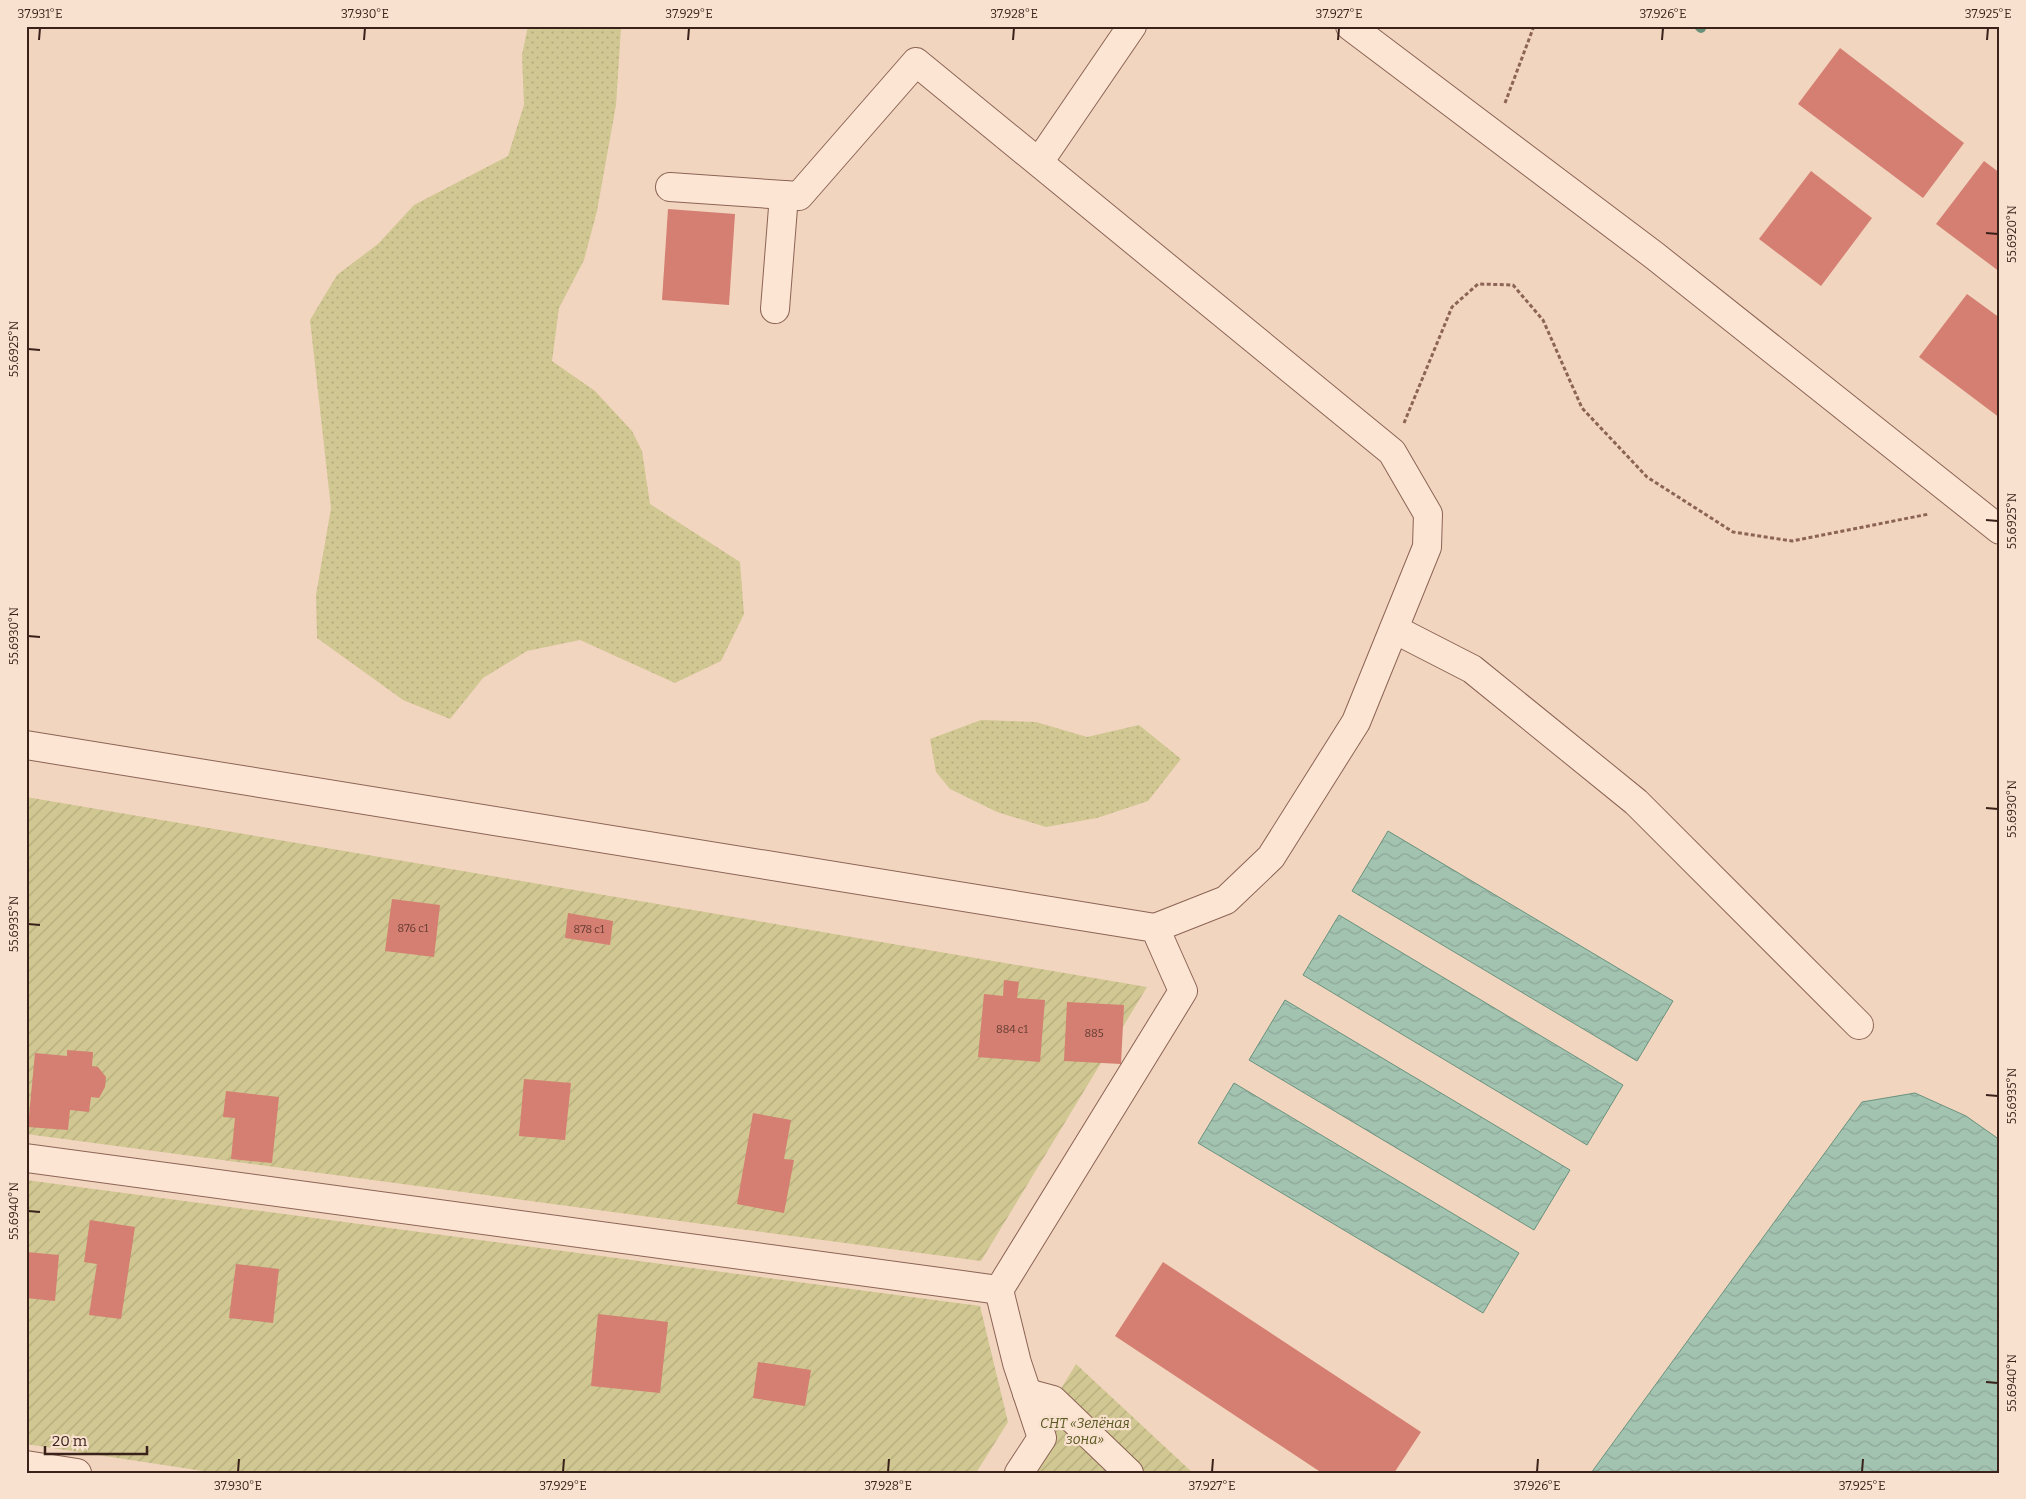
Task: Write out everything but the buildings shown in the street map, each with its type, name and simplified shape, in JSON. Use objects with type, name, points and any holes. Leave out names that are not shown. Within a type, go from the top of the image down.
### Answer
[{"type":"lane","points":[[1038,162],[1132,26]]},
{"type":"lane","points":[[1350,26],[1655,256],[2000,530]]},
{"type":"lane","points":[[26,745],[1155,928],[1226,900],[1271,857],[1356,722],[1427,547],[1428,514],[1392,452],[916,62],[799,196],[670,186]]},
{"type":"lane","points":[[775,309],[784,195]]},
{"type":"lane","points":[[1394,629],[1472,669],[1636,802],[1859,1025]]},
{"type":"lane","points":[[1019,1473],[1042,1438],[1017,1363],[999,1290],[1183,991],[1155,928]]},
{"type":"lane","points":[[26,1158],[999,1290]]},
{"type":"lane","points":[[1027,1393],[1053,1400],[1129,1473]]},
{"type":"lane","points":[[26,1465],[77,1473]]},
{"type":"path","points":[[1494,134],[1534,26]]},
{"type":"path","points":[[1392,452],[1452,307],[1478,284],[1513,285],[1543,320],[1582,408],[1647,477],[1733,532],[1792,540],[1969,506]]},
{"type":"green space","points":[[528,26],[618,26],[621,28],[616,105],[597,211],[584,260],[559,308],[552,361],[595,391],[632,431],[642,451],[650,504],[740,562],[744,614],[721,661],[675,683],[580,640],[527,651],[483,678],[450,719],[403,700],[317,638],[316,595],[331,508],[310,320],[337,275],[378,244],[414,205],[508,156],[524,105],[522,55]]},
{"type":"green space","points":[[981,720],[1036,722],[1087,737],[1139,725],[1181,759],[1148,801],[1097,818],[1046,827],[997,812],[950,789],[936,772],[930,739]]},
{"type":"green space","points":[[26,797],[1147,987],[981,1261],[26,1134]]},
{"type":"green space","points":[[26,1180],[980,1306],[1008,1422],[976,1473],[216,1473],[26,1444]]},
{"type":"green space","name":"СНТ «Зелёная зона»","points":[[1076,1364],[1193,1473],[1010,1473]]},
{"type":"water","points":[[1388,831],[1673,1001],[1637,1061],[1352,891]]},
{"type":"water","points":[[1339,915],[1623,1085],[1587,1145],[1303,975]]},
{"type":"water","points":[[1285,1000],[1570,1170],[1534,1230],[1249,1060]]},
{"type":"water","points":[[1234,1083],[1519,1253],[1483,1313],[1198,1143]]},
{"type":"water","points":[[1915,1093],[1966,1116],[2000,1140],[2000,1473],[1591,1473],[1862,1102]]}]
